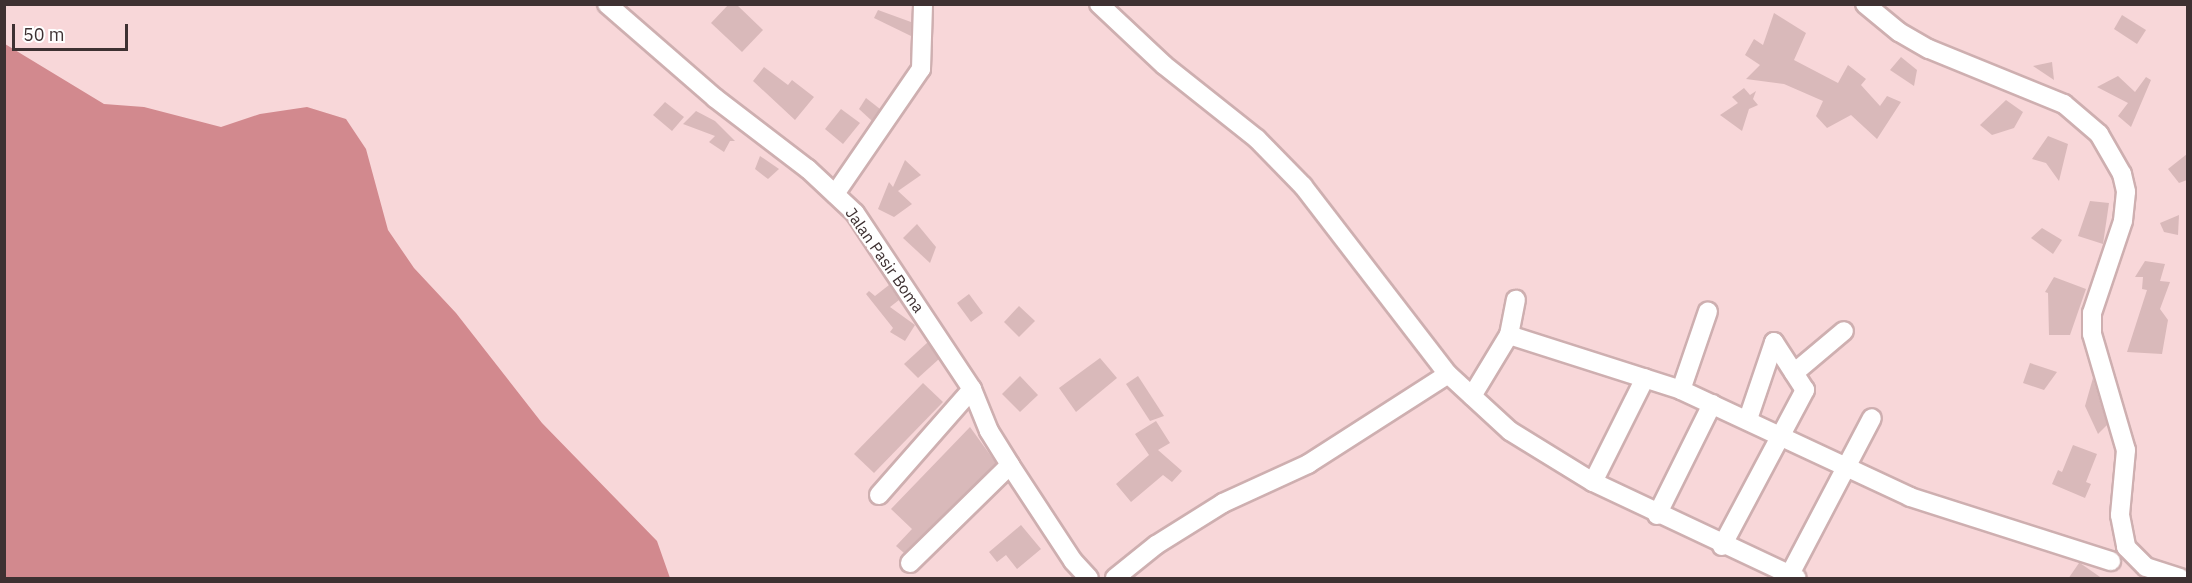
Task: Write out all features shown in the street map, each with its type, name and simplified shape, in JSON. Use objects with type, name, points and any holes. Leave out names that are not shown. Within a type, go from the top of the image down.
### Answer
[{"type":"street","name":"Jalan Pasir Boma","points":[[607,4],[715,98],[808,169],[855,213],[972,389],[989,431],[1010,465],[1073,561],[1089,579]]},
{"type":"street","points":[[835,194],[921,69],[924,4]]},
{"type":"street","points":[[1099,4],[1164,65],[1257,139],[1304,186],[1448,374],[1510,431],[1593,482],[1722,546],[1793,577],[1844,469],[1872,418]]},
{"type":"street","points":[[1865,4],[1899,32],[1929,49],[2064,104],[2099,134],[2122,174],[2126,192],[2123,221],[2092,313],[2098,361],[2126,450],[2120,515],[2126,547],[2146,567],[2180,579]]},
{"type":"street","points":[[1472,396],[1509,335],[1516,300]]},
{"type":"street","points":[[1681,390],[1707,311]]},
{"type":"street","points":[[1794,373],[1845,331]]},
{"type":"street","points":[[1509,335],[1681,390],[1748,419],[1844,469],[1910,497],[2108,570],[2126,547]]},
{"type":"street","points":[[1722,546],[1778,435],[1805,390],[1774,342],[1748,419]]},
{"type":"street","points":[[1115,579],[1156,545],[1223,502],[1308,464],[1448,374]]},
{"type":"street","points":[[1593,482],[1645,378]]},
{"type":"street","points":[[879,495],[972,389]]},
{"type":"street","points":[[1657,515],[1712,404]]},
{"type":"street","points":[[910,563],[1010,465]]},
{"type":"shaded area","points":[[5,44],[104,104],[144,107],[221,127],[260,114],[307,107],[346,119],[366,149],[388,230],[414,268],[456,313],[542,423],[657,541],[670,578],[5,578]]},
{"type":"building","points":[[729,4],[736,4],[763,30],[742,52],[711,23]]},
{"type":"building","points":[[878,10],[911,22],[911,36],[874,18]]},
{"type":"building","points":[[1774,13],[1806,33],[1794,60],[1838,83],[1848,65],[1866,79],[1861,85],[1880,106],[1887,96],[1901,102],[1877,139],[1851,115],[1827,128],[1816,116],[1823,101],[1784,84],[1746,79],[1760,65],[1745,55],[1754,39],[1763,45]]},
{"type":"building","points":[[2122,15],[2146,30],[2137,44],[2114,29]]},
{"type":"building","points":[[1901,57],[1917,70],[1914,86],[1890,70]]},
{"type":"building","points":[[2052,62],[2054,80],[2033,66]]},
{"type":"building","points":[[764,67],[788,85],[792,80],[814,97],[795,120],[753,81]]},
{"type":"building","points":[[2118,76],[2135,92],[2146,77],[2151,80],[2131,127],[2118,116],[2128,103],[2097,87]]},
{"type":"building","points":[[1744,88],[1750,95],[1756,91],[1753,99],[1758,105],[1749,109],[1742,131],[1720,115],[1738,103],[1732,97]]},
{"type":"building","points":[[866,98],[880,109],[872,121],[859,109]]},
{"type":"building","points":[[2006,100],[2023,112],[2014,128],[1992,135],[1980,125]]},
{"type":"building","points":[[665,102],[684,117],[672,131],[653,115]]},
{"type":"building","points":[[841,109],[860,123],[843,144],[825,129]]},
{"type":"building","points":[[696,111],[715,121],[735,141],[730,141],[724,152],[709,142],[715,136],[683,124]]},
{"type":"building","points":[[2048,136],[2068,144],[2059,181],[2046,163],[2032,159]]},
{"type":"building","points":[[2187,154],[2187,180],[2179,183],[2168,169]]},
{"type":"building","points":[[760,156],[779,169],[768,179],[755,169]]},
{"type":"building","points":[[905,160],[921,175],[898,191],[912,204],[894,217],[878,209],[889,182],[893,187]]},
{"type":"building","points":[[2090,201],[2109,203],[2103,244],[2078,236]]},
{"type":"building","points":[[2179,215],[2178,235],[2164,232],[2160,223]]},
{"type":"building","points":[[917,224],[936,247],[930,263],[903,238]]},
{"type":"building","points":[[2042,228],[2062,240],[2053,254],[2031,238]]},
{"type":"building","points":[[2145,261],[2165,264],[2160,281],[2170,282],[2160,309],[2168,320],[2162,354],[2127,352],[2147,290],[2142,289],[2143,277],[2135,277]]},
{"type":"building","points":[[2054,277],[2086,289],[2070,335],[2049,335],[2048,293],[2045,292]]},
{"type":"building","points":[[889,285],[899,300],[890,307],[915,325],[905,341],[890,332],[893,328],[866,294],[869,291],[875,296]]},
{"type":"building","points":[[969,294],[983,313],[971,322],[957,303]]},
{"type":"building","points":[[1019,306],[1035,321],[1019,337],[1004,322]]},
{"type":"building","points":[[928,342],[939,359],[918,378],[904,364]]},
{"type":"building","points":[[1100,358],[1117,378],[1076,412],[1059,388]]},
{"type":"building","points":[[2030,363],[2057,372],[2044,390],[2023,383]]},
{"type":"building","points":[[1020,376],[1038,395],[1020,412],[1002,394]]},
{"type":"building","points":[[1138,376],[1164,416],[1150,421],[1126,384]]},
{"type":"building","points":[[2093,378],[2107,425],[2098,434],[2085,406]]},
{"type":"building","points":[[923,383],[943,402],[874,473],[854,454]]},
{"type":"building","points":[[1156,421],[1170,443],[1158,450],[1182,471],[1172,482],[1163,475],[1131,502],[1116,484],[1149,455],[1135,434]]},
{"type":"building","points":[[970,427],[996,463],[904,553],[896,546],[912,529],[891,509]]},
{"type":"building","points":[[2073,445],[2097,454],[2086,482],[2091,484],[2085,498],[2052,484],[2058,470],[2062,472]]},
{"type":"building","points":[[1021,525],[1041,549],[1017,569],[1006,555],[997,562],[989,552]]},
{"type":"building","points":[[2080,563],[2103,579],[2068,579]]}]
